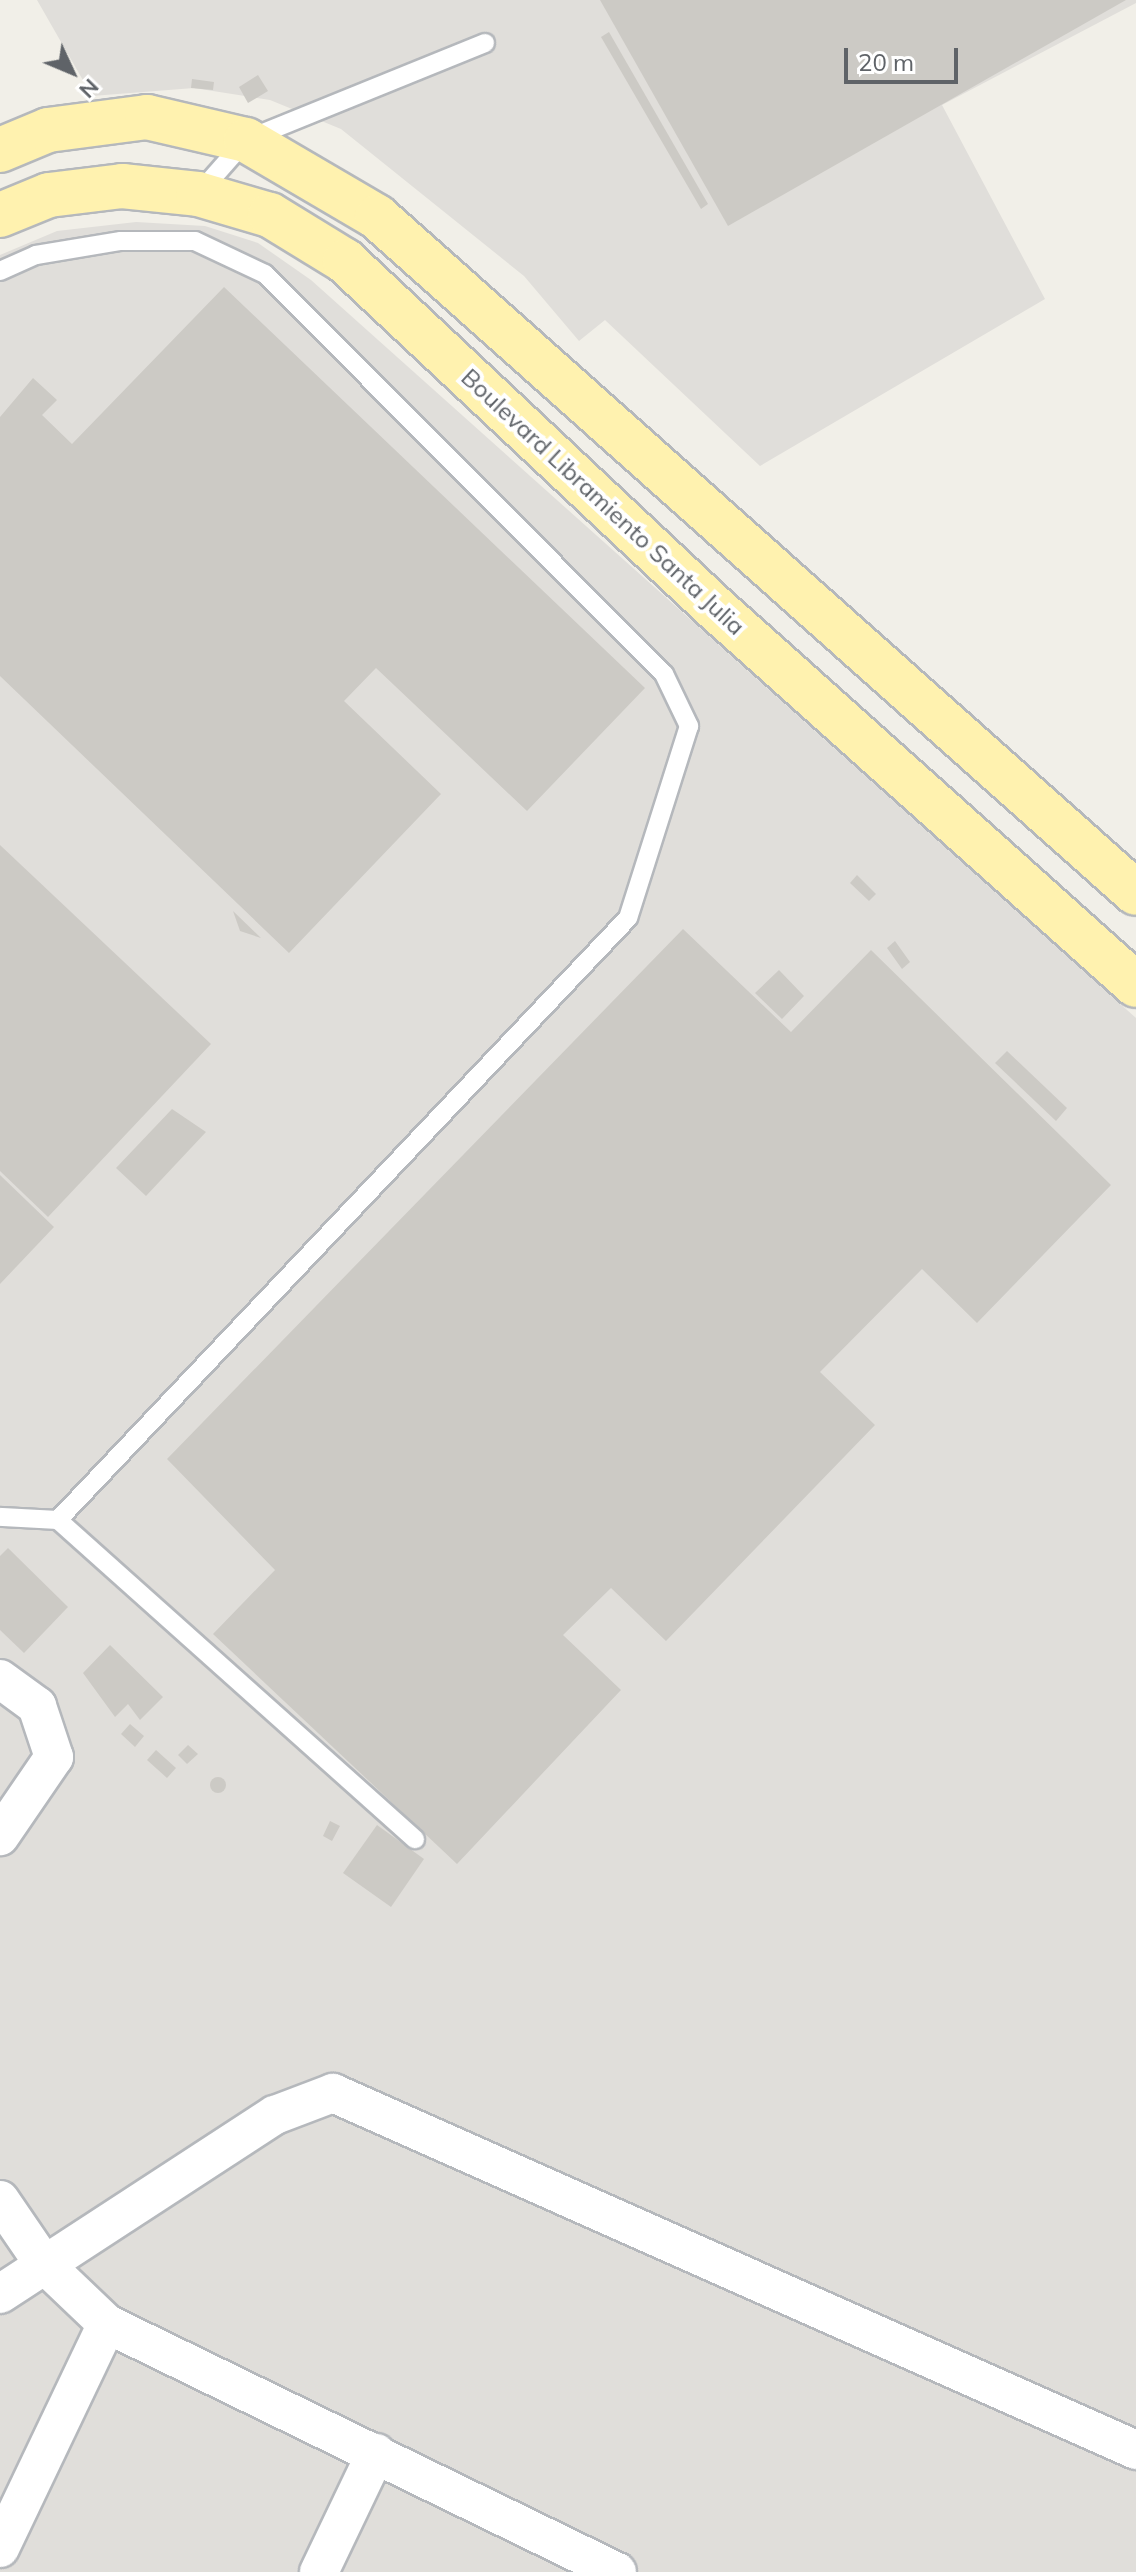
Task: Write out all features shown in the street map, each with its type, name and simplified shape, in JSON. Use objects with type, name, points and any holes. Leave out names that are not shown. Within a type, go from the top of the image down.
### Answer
[{"type":"main road","points":[[0,150],[48,130],[147,117],[246,140],[377,217],[1136,893]]},
{"type":"main road","name":"Boulevard Libramiento Santa Julia","points":[[0,215],[49,195],[122,186],[198,194],[270,215],[345,261],[715,608],[1136,985]]},
{"type":"street","points":[[0,1679],[37,1706],[54,1757],[0,1836]]},
{"type":"street","points":[[0,2294],[43,2263],[275,2115],[333,2093],[1136,2450]]},
{"type":"street","points":[[0,2200],[43,2263],[107,2324],[617,2572]]},
{"type":"street","points":[[0,2548],[107,2324]]},
{"type":"street","points":[[319,2572],[376,2453]]},
{"type":"lane","points":[[198,194],[246,140],[485,43]]},
{"type":"lane","points":[[0,271],[36,255],[107,243],[195,241],[265,274],[664,674],[689,726],[628,918],[58,1520]]},
{"type":"lane","points":[[0,1517],[58,1520],[415,1839]]},
{"type":"shaded area","points":[[37,0],[1136,0],[1136,3],[942,105],[1045,299],[760,466],[605,320],[579,341],[524,276],[341,129],[270,100],[194,88],[92,96]]},
{"type":"shaded area","points":[[136,222],[205,226],[258,243],[311,280],[1136,1018],[1136,2572],[0,2572],[0,255],[57,231]]},
{"type":"building","points":[[600,0],[1126,0],[728,226]]},
{"type":"building","points":[[609,32],[708,204],[701,209],[601,37]]},
{"type":"building","points":[[258,75],[268,91],[248,103],[239,87]]},
{"type":"building","points":[[192,79],[214,82],[213,90],[191,88]]},
{"type":"building","points":[[224,287],[645,688],[527,811],[376,668],[344,701],[441,794],[289,953],[0,676],[0,417],[33,378],[57,400],[42,415],[72,444]]},
{"type":"building","points":[[0,845],[211,1044],[48,1217],[0,1171]]},
{"type":"building","points":[[857,875],[876,894],[869,901],[850,883]]},
{"type":"building","points":[[233,911],[261,938],[240,931]]},
{"type":"building","points":[[683,929],[791,1032],[871,950],[1111,1185],[977,1323],[922,1269],[820,1372],[875,1425],[666,1641],[611,1588],[563,1635],[621,1690],[457,1864],[213,1634],[275,1570],[167,1459]]},
{"type":"building","points":[[895,941],[910,962],[902,969],[887,948]]},
{"type":"building","points":[[779,970],[804,996],[782,1019],[755,993]]},
{"type":"building","points":[[1007,1051],[1067,1108],[1056,1121],[995,1063]]},
{"type":"building","points":[[172,1109],[206,1132],[146,1196],[116,1168]]},
{"type":"building","points":[[0,1175],[54,1227],[0,1284]]},
{"type":"building","points":[[8,1548],[68,1607],[24,1653],[0,1630],[0,1556]]},
{"type":"building","points":[[110,1645],[163,1697],[140,1720],[128,1704],[115,1717],[83,1673]]},
{"type":"building","points":[[130,1724],[144,1736],[135,1747],[121,1734]]},
{"type":"building","points":[[188,1745],[198,1754],[187,1764],[178,1755]]},
{"type":"building","points":[[156,1750],[176,1768],[167,1778],[147,1760]]},
{"type":"building","points":[[215,1777],[221,1777],[226,1785],[224,1791],[215,1793],[210,1788],[210,1782]]},
{"type":"building","points":[[330,1821],[340,1826],[332,1841],[323,1836]]},
{"type":"building","points":[[377,1825],[424,1859],[391,1907],[343,1873]]}]
